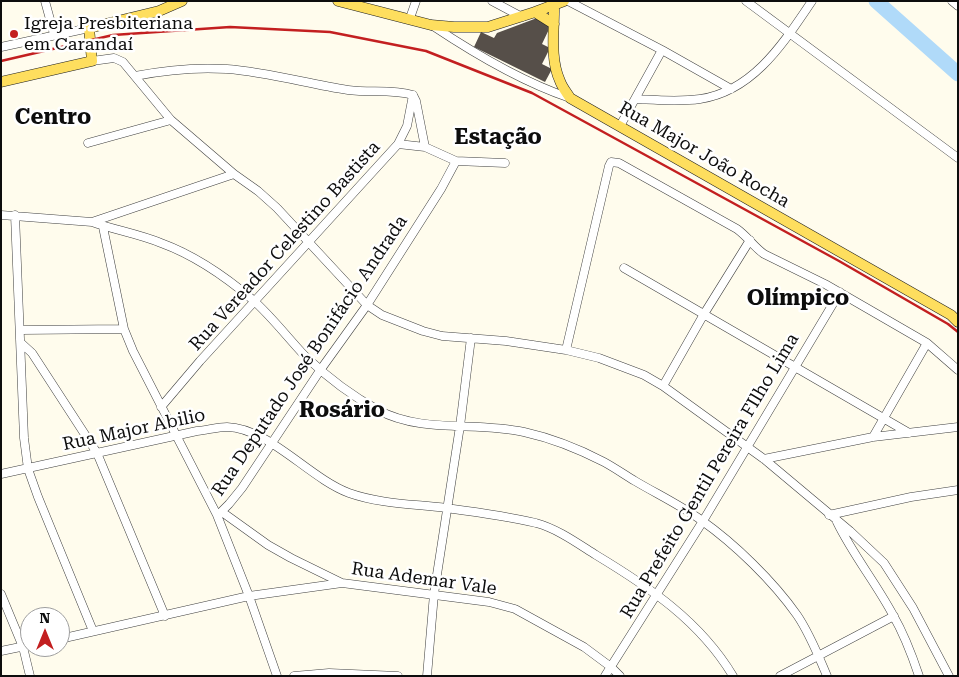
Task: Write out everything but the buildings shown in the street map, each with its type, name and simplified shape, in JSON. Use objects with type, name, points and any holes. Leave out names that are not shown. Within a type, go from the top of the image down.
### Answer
[{"type":"main road","points":[[1,82],[92,61],[90,28],[159,11],[182,1]]},
{"type":"main road","name":"Rua Major João Rocha","points":[[338,1],[410,18],[431,25],[466,28],[488,27],[535,12]]},
{"type":"main road","points":[[535,12],[558,2]]},
{"type":"main road","points":[[558,2],[554,24],[556,67],[560,81],[570,98]]},
{"type":"main road","points":[[535,12],[554,24]]},
{"type":"main road","name":"Rua Major João Rocha","points":[[570,98],[955,318]]},
{"type":"street","points":[[45,1],[54,34]]},
{"type":"street","points":[[410,18],[416,1]]},
{"type":"street","points":[[492,1],[522,17]]},
{"type":"street","points":[[746,1],[958,158]]},
{"type":"street","points":[[635,99],[692,100],[712,96],[731,89],[768,62],[812,1]]},
{"type":"street","points":[[952,1],[958,6]]},
{"type":"street","points":[[558,2],[662,50],[731,89]]},
{"type":"street","name":"Rua Major João Rocha","points":[[431,25],[497,64],[570,98]]},
{"type":"street","points":[[1,47],[54,34],[90,28]]},
{"type":"street","points":[[620,126],[662,50]]},
{"type":"street","points":[[92,61],[107,58],[119,60],[126,64],[171,120],[277,208],[367,305],[382,314],[423,331],[442,336],[506,341],[566,350],[644,375],[663,386],[764,459],[829,515],[850,530],[890,572],[913,608],[949,676]]},
{"type":"street","points":[[135,76],[169,70],[227,70],[348,90],[402,92],[413,95],[416,101],[425,148]]},
{"type":"street","name":"Rua Vereador Celestino Bastista","points":[[161,407],[398,144],[407,126],[413,95]]},
{"type":"street","points":[[88,144],[171,120]]},
{"type":"street","points":[[398,144],[425,148],[456,162],[505,163]]},
{"type":"street","name":"Rua Deputado José Bonifácio Andrada","points":[[220,513],[242,488],[320,369],[367,305],[442,189],[456,162]]},
{"type":"street","points":[[566,350],[611,162],[619,163],[737,229],[759,251],[840,292],[927,343],[958,370]]},
{"type":"street","points":[[92,222],[234,174]]},
{"type":"street","points":[[1,215],[92,222],[103,227],[151,239],[177,250],[217,273],[254,302],[320,369],[364,402],[395,417],[429,425],[523,432],[570,447],[604,462],[703,521],[747,559],[796,614],[819,655],[827,676]]},
{"type":"street","points":[[15,215],[24,438],[28,469],[94,631]]},
{"type":"street","points":[[103,227],[124,329],[161,407],[220,513],[277,676]]},
{"type":"street","points":[[663,386],[704,314],[750,240]]},
{"type":"street","points":[[624,268],[909,433]]},
{"type":"street","name":"Rua Prefeito Gentil Pereira FIlho Lima","points":[[605,676],[703,521],[840,292]]},
{"type":"street","points":[[21,330],[124,329]]},
{"type":"street","points":[[427,676],[434,594],[460,426],[471,338]]},
{"type":"street","points":[[21,343],[32,353],[97,453],[165,616]]},
{"type":"street","points":[[873,437],[927,343]]},
{"type":"street","name":"Rua Major Abilio","points":[[1,474],[176,435],[226,427],[252,433],[272,444],[316,475],[348,492],[400,504],[447,508],[535,523],[554,530],[656,593],[692,623],[708,641],[733,676]]},
{"type":"street","points":[[764,459],[873,437],[958,427]]},
{"type":"street","points":[[829,515],[911,497],[958,490]]},
{"type":"street","name":"Rua Ademar Vale","points":[[220,513],[268,545],[342,583],[490,602],[515,609],[584,647],[620,676]]},
{"type":"street","points":[[836,520],[847,542],[894,616],[904,636],[919,676]]},
{"type":"street","points":[[70,637],[249,596],[342,583]]},
{"type":"street","points":[[1,594],[20,632]]},
{"type":"street","points":[[780,676],[894,616]]},
{"type":"street","points":[[1,651],[20,647]]},
{"type":"street","points":[[28,657],[30,676]]},
{"type":"street","points":[[294,676],[321,673],[355,673],[398,676]]},
{"type":"waterway","points":[[876,1],[958,74]]},
{"type":"railway","points":[[1,61],[113,35],[230,27],[330,32],[426,51],[532,93],[839,261],[948,324],[958,332]]},
{"type":"place","name":"Igreja Presbiteriana em Carandaí","points":[[14,34]]},
{"type":"district","name":"Centro","points":[[53,118]]},
{"type":"district","name":"Estação","points":[[498,138]]},
{"type":"district","name":"Olímpico","points":[[798,299]]},
{"type":"district","name":"Rosário","points":[[342,411]]}]
